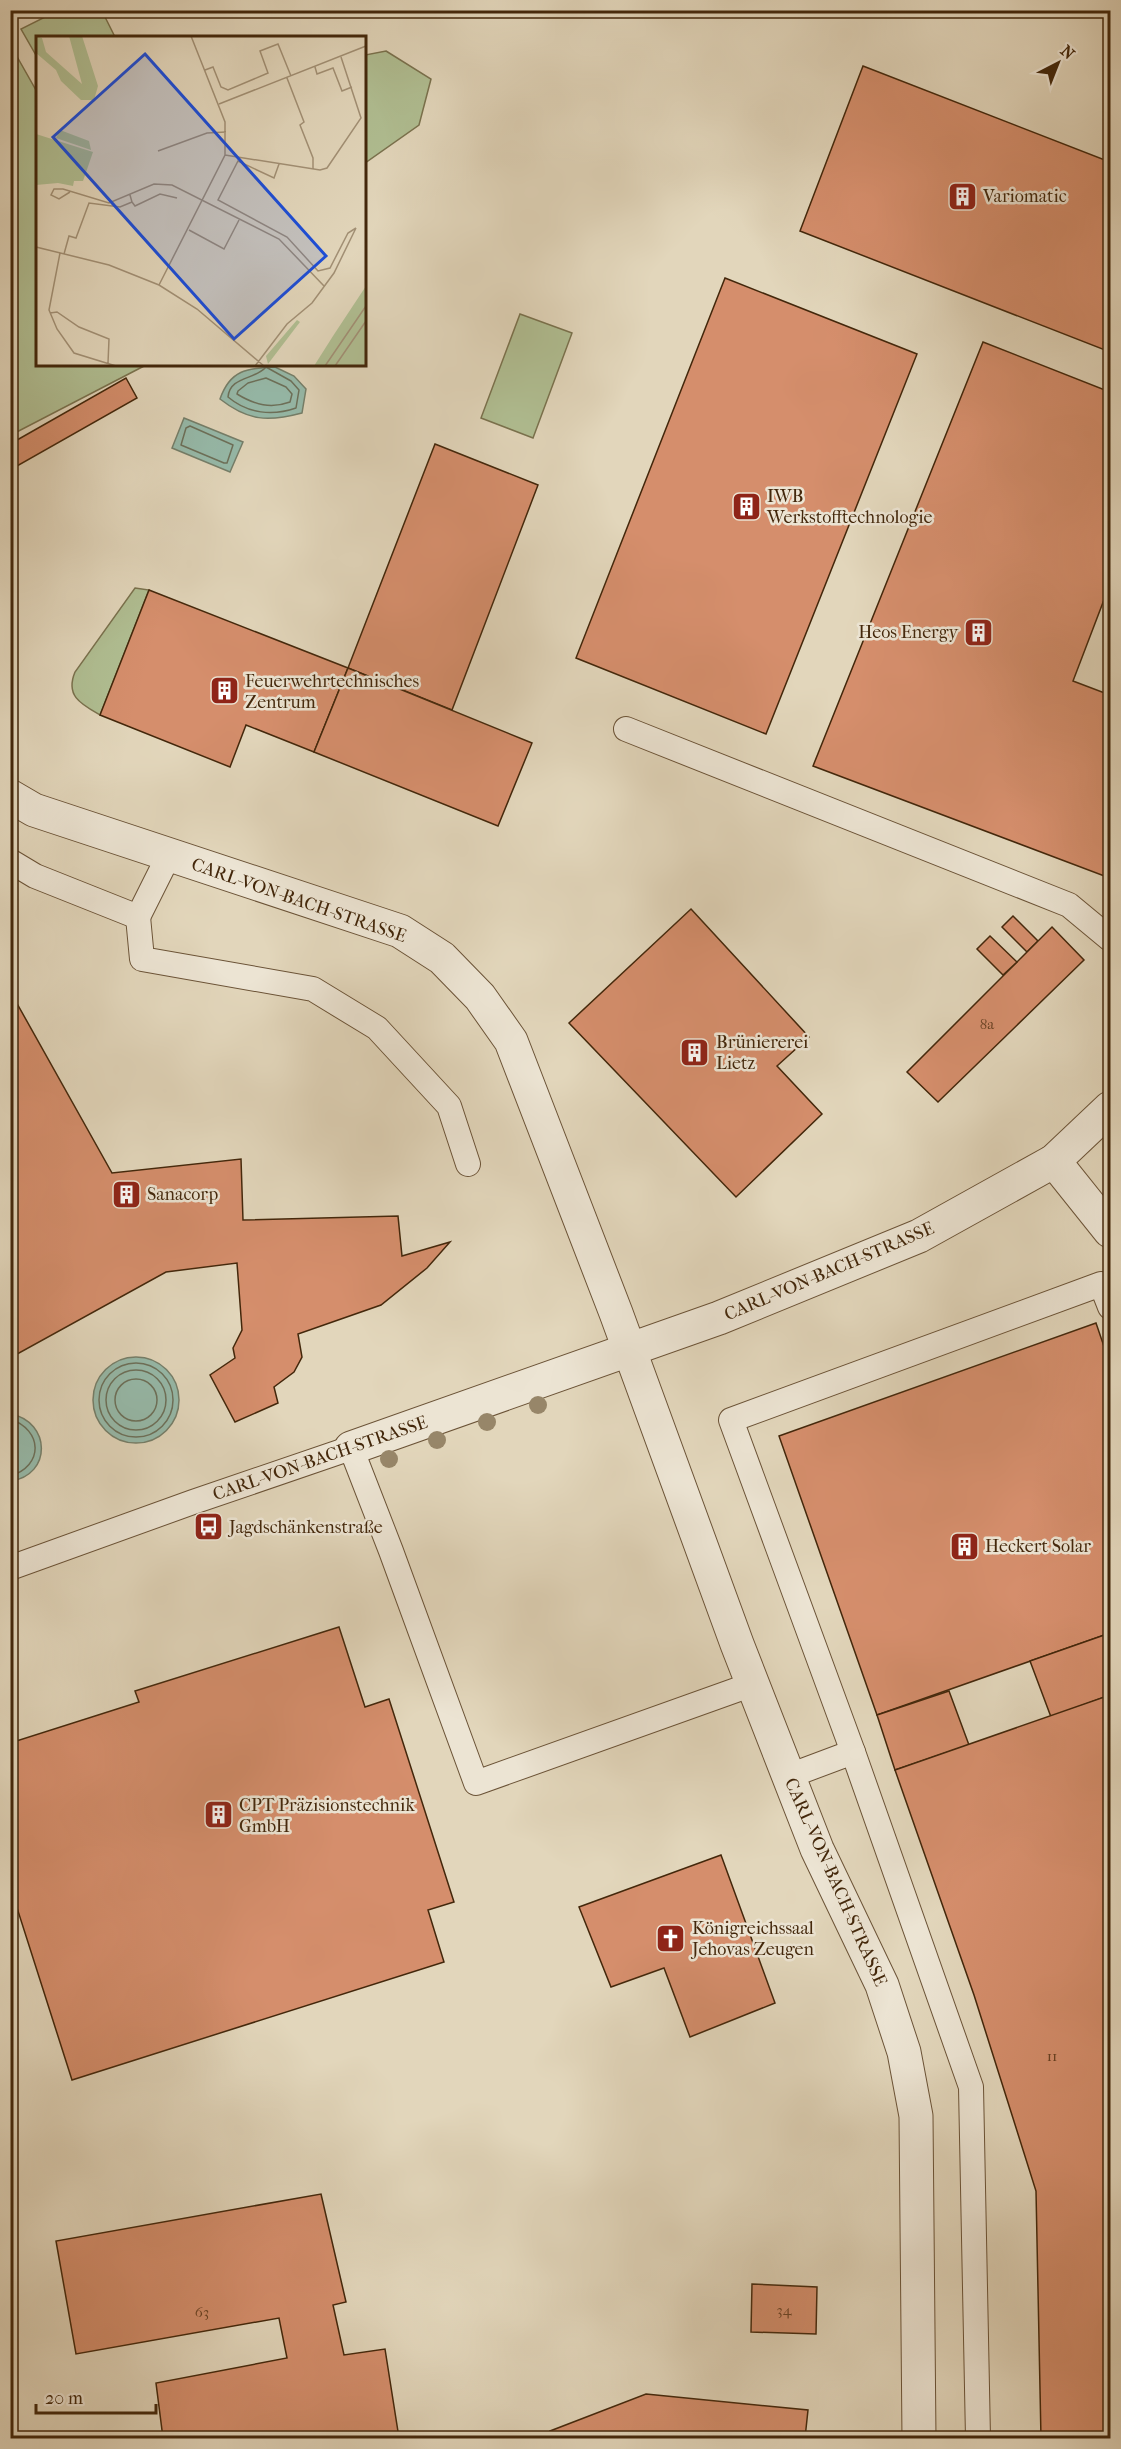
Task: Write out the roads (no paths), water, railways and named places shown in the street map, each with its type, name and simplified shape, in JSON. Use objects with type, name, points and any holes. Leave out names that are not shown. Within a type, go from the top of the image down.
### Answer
[{"type":"street","name":"CARL-VON-BACH-STRASSE","points":[[10,796],[34,810],[400,931],[442,958],[480,997],[511,1041],[524,1070],[753,1684],[817,1849],[882,1985],[904,2052],[916,2116],[919,2439]]},
{"type":"street","name":"CARL-VON-BACH-STRASSE","points":[[351,1448],[718,1318],[919,1236],[1054,1161],[1110,1108]]},
{"type":"street","points":[[1054,1161],[1110,1231]]},
{"type":"lane","points":[[626,729],[1069,905],[1110,939]]},
{"type":"lane","points":[[169,855],[138,917],[142,959],[313,989],[377,1028],[449,1106],[468,1164]]},
{"type":"lane","points":[[10,861],[35,876],[138,917]]},
{"type":"lane","points":[[978,2439],[971,2087],[853,1752],[731,1420],[1101,1284],[1110,1307]]},
{"type":"lane","points":[[351,1448],[476,1783],[753,1684]]},
{"type":"lane","name":"CARL-VON-BACH-STRASSE","points":[[10,1568],[351,1448]]},
{"type":"lane","points":[[789,1776],[853,1752]]},
{"type":"water","points":[[275,367],[294,376],[306,389],[302,413],[279,418],[259,418],[240,412],[220,399],[234,376],[256,368]]},
{"type":"water","points":[[184,418],[243,442],[230,472],[172,448]]},
{"type":"water","points":[[136,1357],[153,1360],[167,1369],[176,1383],[179,1400],[176,1417],[167,1431],[153,1440],[136,1443],[119,1440],[105,1431],[96,1417],[93,1400],[96,1383],[105,1369],[119,1360]]},
{"type":"water","points":[[11,1414],[24,1419],[34,1427],[41,1448],[40,1459],[34,1469],[24,1477],[11,1481]]},
{"type":"place","name":"Variomatic","points":[[962,196]]},
{"type":"place","name":"IWB Werkstofftechnologie","points":[[746,506]]},
{"type":"place","name":"Heos Energy","points":[[979,632]]},
{"type":"place","name":"Feuerwehrtechnisches Zentrum","points":[[224,691]]},
{"type":"place","name":"Brüniererei Lietz","points":[[695,1052]]},
{"type":"place","name":"Sanacorp","points":[[126,1194]]},
{"type":"place","name":"Jagdschänkenstraße","points":[[208,1527]]},
{"type":"place","name":"Heckert Solar","points":[[964,1546]]},
{"type":"place","name":"CPT Präzisionstechnik GmbH","points":[[218,1815]]},
{"type":"place","name":"Königreichssaal Jehovas Zeugen","points":[[671,1938]]}]
